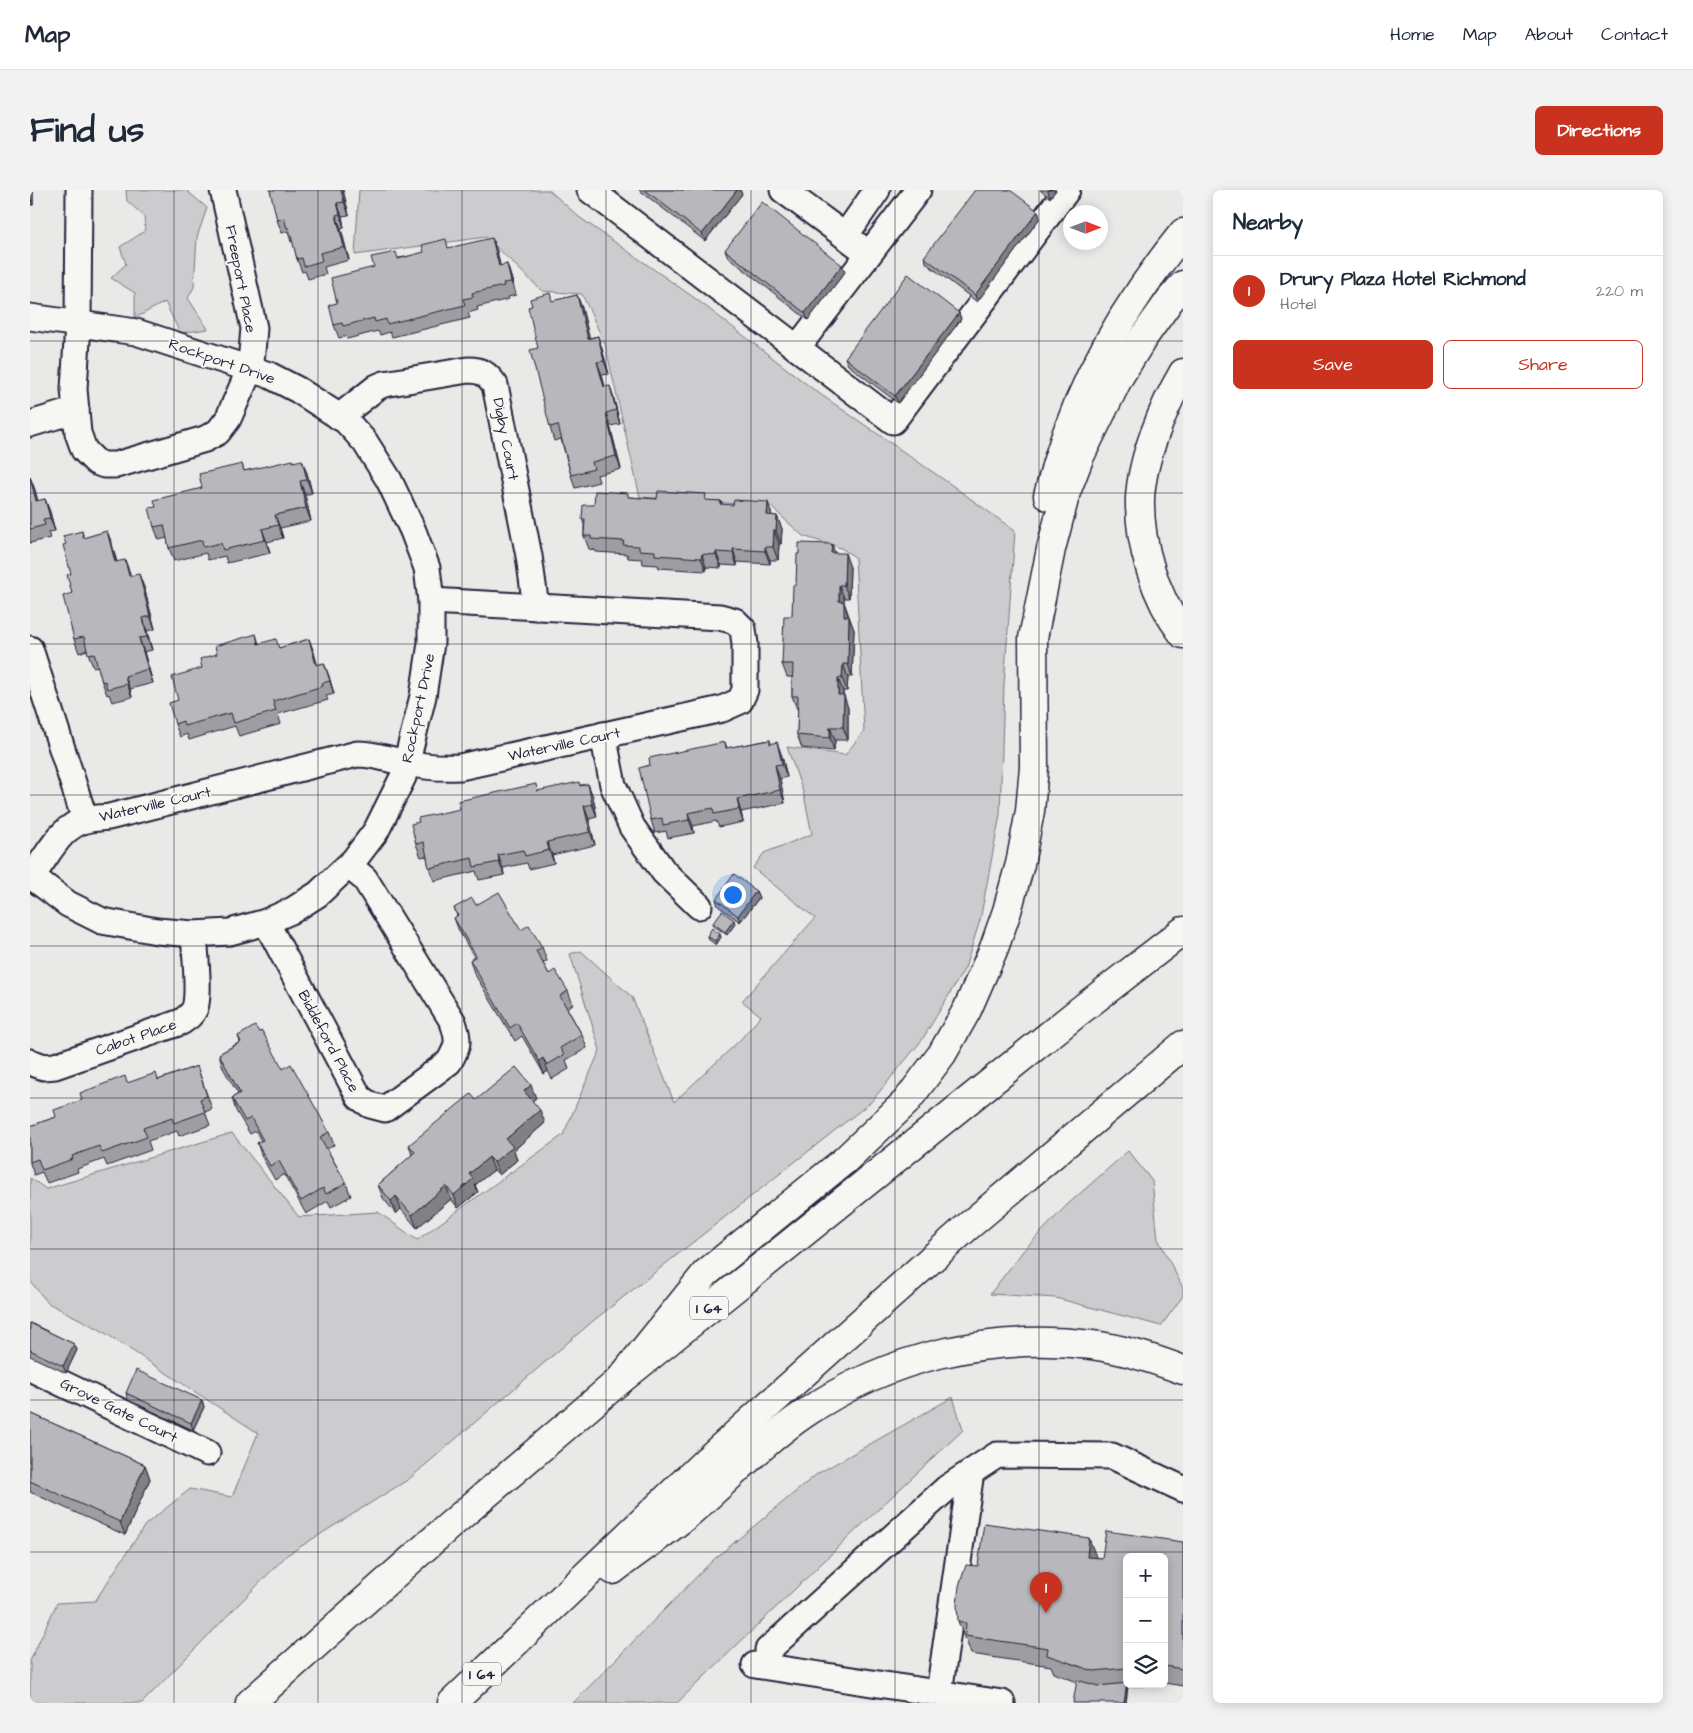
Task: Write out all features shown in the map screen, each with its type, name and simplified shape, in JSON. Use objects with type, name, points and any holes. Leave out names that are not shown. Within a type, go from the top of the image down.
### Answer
[{"type":"highway","points":[[619,1381],[706,1273],[845,1160],[901,1108],[931,1070],[955,1032],[980,983],[1007,911],[1020,864],[1030,812],[1034,767],[1033,638],[1037,555],[1042,520],[1053,477],[1073,414],[1088,380],[1113,333],[1140,289],[1183,233]]},
{"type":"highway","points":[[1033,638],[1057,526],[1066,492],[1080,456],[1120,377],[1143,338],[1183,285]]},
{"type":"highway","points":[[1183,373],[1167,405],[1153,440],[1144,470],[1140,498],[1142,530],[1149,563],[1158,590],[1175,623],[1183,634]]},
{"type":"highway","name":"I 64","points":[[250,1703],[449,1526],[619,1381],[1082,1009],[1183,931]]},
{"type":"highway","name":"I 64","points":[[452,1703],[706,1461],[958,1235],[1183,1045]]},
{"type":"highway","points":[[511,1645],[683,1518],[803,1415],[850,1386],[881,1372],[939,1354],[967,1348],[1023,1341],[1093,1345],[1148,1357],[1183,1370]]},
{"type":"street","points":[[78,324],[79,190]]},
{"type":"street","name":"Freeport Place","points":[[78,324],[74,389],[78,433],[84,450],[96,462],[104,466],[116,466],[205,439],[218,432],[228,419],[250,369],[254,328],[223,190]]},
{"type":"street","points":[[590,190],[893,421],[1067,190]]},
{"type":"street","points":[[783,190],[868,254]]},
{"type":"street","points":[[845,236],[877,190]]},
{"type":"street","points":[[797,348],[918,190]]},
{"type":"street","name":"Rockport Drive","points":[[30,317],[136,332],[269,375],[298,390],[346,421],[365,442],[389,480],[413,531],[427,568],[431,601],[431,643],[423,696],[403,777],[376,831],[348,866],[318,894],[293,910],[266,922],[230,932],[194,934],[157,931],[102,920],[68,904],[31,877]]},
{"type":"street","name":"Digby Court","points":[[339,417],[384,384],[468,370],[478,370],[486,373],[495,385],[530,556],[536,606]]},
{"type":"street","points":[[30,424],[76,410]]},
{"type":"street","name":"Waterville Court","points":[[31,877],[53,845],[67,831],[85,820],[109,817],[356,754],[374,754],[407,763],[437,768],[460,767],[722,709],[740,701],[745,690],[746,644],[743,629],[735,621],[720,617],[431,601]]},
{"type":"street","points":[[30,649],[85,820]]},
{"type":"street","points":[[603,735],[613,785],[632,826],[664,872],[699,906]]},
{"type":"street","name":"Biddeford Place","points":[[266,922],[359,1097],[370,1105],[385,1109],[449,1062],[456,1051],[458,1038],[453,1022],[365,879],[348,866]]},
{"type":"street","name":"Cabot Place","points":[[30,1062],[44,1067],[55,1066],[181,1022],[190,1015],[195,1008],[196,989],[194,934]]},
{"type":"street","name":"Grove Gate Court","points":[[30,1368],[207,1453]]},
{"type":"street","points":[[1002,1703],[939,1694],[762,1658],[947,1488],[997,1455],[1112,1456],[1183,1489]]},
{"type":"street","points":[[939,1694],[971,1472]]},
{"type":"shaded area","points":[[126,190],[186,190],[207,208],[197,237],[194,287],[188,298],[208,329],[180,333],[165,302],[135,318],[135,293],[111,278],[126,264],[120,247],[145,231],[144,216],[127,201]]},
{"type":"shaded area","points":[[359,190],[549,190],[579,217],[696,299],[817,392],[1015,531],[1004,685],[1000,815],[980,920],[965,968],[922,1040],[871,1102],[593,1321],[409,1479],[287,1555],[142,1703],[30,1703],[30,1661],[57,1603],[95,1601],[145,1525],[190,1489],[232,1497],[258,1433],[99,1329],[48,1303],[30,1281],[30,1178],[46,1189],[232,1133],[299,1217],[378,1212],[417,1240],[563,1135],[600,1050],[570,954],[581,951],[632,997],[674,1102],[739,1041],[761,1016],[742,1001],[815,918],[753,868],[764,853],[812,834],[804,795],[787,747],[845,755],[864,731],[855,557],[841,548],[803,536],[770,506],[640,497],[605,344],[582,294],[542,291],[486,237],[355,255]]},
{"type":"shaded area","points":[[1128,1151],[1152,1181],[1158,1239],[1183,1288],[1183,1296],[1161,1326],[1056,1298],[990,1294],[1023,1251],[1067,1205]]},
{"type":"shaded area","points":[[953,1397],[963,1430],[677,1703],[573,1703],[713,1560],[817,1474]]},
{"type":"building","points":[[270,190],[341,190],[344,202],[337,203],[340,214],[336,215],[344,247],[320,253],[322,261],[304,266],[302,258],[297,259],[289,228],[287,228],[284,218],[277,220]]},
{"type":"building","points":[[645,190],[737,190],[702,234]]},
{"type":"building","points":[[975,190],[1010,190],[1038,211],[975,295],[924,257]]},
{"type":"building","points":[[762,202],[842,265],[805,313],[725,250]]},
{"type":"building","points":[[492,238],[499,266],[507,264],[511,282],[503,283],[504,286],[472,293],[473,297],[463,299],[465,305],[387,324],[386,319],[375,322],[374,318],[343,326],[342,323],[334,325],[329,305],[337,303],[331,278],[374,267],[371,257],[396,252],[398,259],[424,252],[422,245],[446,239],[448,248]]},
{"type":"building","points":[[908,274],[959,313],[895,396],[845,358]]},
{"type":"building","points":[[550,293],[552,301],[577,295],[588,339],[598,336],[604,361],[597,362],[604,387],[610,386],[616,410],[606,413],[616,456],[592,462],[594,469],[571,475],[558,425],[550,427],[530,350],[538,348],[528,307],[532,306],[530,299]]},
{"type":"building","points":[[293,460],[293,462],[302,460],[307,480],[300,481],[306,508],[275,515],[278,525],[262,529],[265,540],[223,550],[221,543],[203,547],[202,540],[169,548],[164,525],[154,527],[149,508],[156,507],[154,500],[202,488],[199,474],[242,464],[244,471]]},
{"type":"building","points":[[30,477],[36,501],[45,499],[50,518],[43,519],[45,525],[30,529]]},
{"type":"building","points":[[595,491],[628,493],[628,497],[657,499],[658,491],[706,494],[705,500],[721,501],[720,504],[733,505],[734,500],[768,502],[767,515],[777,516],[773,547],[765,547],[765,551],[733,549],[733,553],[716,552],[716,555],[702,554],[701,558],[655,555],[655,551],[639,550],[639,546],[623,545],[624,541],[591,539],[591,536],[584,536],[585,519],[582,519],[583,505],[594,505]]},
{"type":"building","points":[[82,531],[83,538],[107,531],[115,562],[125,560],[129,576],[139,574],[150,616],[143,618],[147,637],[139,638],[148,669],[125,676],[127,684],[107,689],[105,681],[102,682],[94,653],[88,654],[84,637],[74,639],[63,596],[72,593],[67,575],[71,574],[63,545],[66,544],[63,536]]},
{"type":"building","points":[[799,543],[832,544],[831,553],[845,553],[844,585],[839,585],[839,601],[844,602],[844,616],[849,617],[848,664],[843,664],[842,678],[838,678],[838,695],[844,695],[843,727],[830,727],[830,738],[797,735],[798,696],[792,696],[793,664],[782,664],[784,616],[792,616],[793,585],[796,585]]},
{"type":"building","points":[[256,634],[258,644],[276,639],[279,648],[309,639],[316,665],[324,663],[330,681],[322,683],[323,686],[273,701],[276,711],[234,723],[231,713],[184,726],[183,721],[175,724],[169,703],[178,700],[172,677],[202,668],[200,659],[217,654],[215,646]]},
{"type":"building","points":[[770,740],[770,744],[777,742],[782,764],[775,765],[780,790],[737,799],[739,809],[714,814],[713,808],[688,813],[689,820],[663,825],[662,818],[651,820],[639,768],[650,765],[649,758],[725,742],[726,748]]},
{"type":"building","points":[[579,782],[580,786],[588,784],[592,804],[584,806],[590,832],[547,842],[549,850],[525,856],[523,850],[498,855],[499,862],[474,867],[472,858],[429,868],[424,842],[416,844],[411,824],[419,822],[418,818],[460,809],[458,801],[536,784],[537,791]]},
{"type":"building","points":[[734,874],[756,891],[738,916],[716,899]]},
{"type":"building","points":[[499,892],[521,930],[529,925],[542,947],[536,951],[549,974],[555,970],[568,991],[560,996],[582,1035],[560,1048],[564,1055],[547,1065],[543,1058],[539,1061],[517,1023],[510,1028],[470,960],[476,956],[454,918],[458,915],[454,908],[472,898],[476,905]]},
{"type":"building","points":[[722,911],[734,920],[725,932],[713,923]]},
{"type":"building","points":[[712,928],[720,934],[715,941],[707,936]]},
{"type":"building","points":[[255,1026],[259,1032],[262,1031],[283,1069],[291,1064],[329,1132],[320,1137],[346,1183],[326,1194],[323,1188],[301,1201],[279,1161],[270,1166],[257,1143],[263,1140],[251,1118],[245,1121],[232,1098],[240,1093],[219,1054],[241,1042],[238,1036]]},
{"type":"building","points":[[197,1066],[207,1096],[200,1099],[205,1112],[174,1123],[172,1118],[143,1128],[147,1137],[102,1153],[99,1146],[72,1156],[73,1159],[42,1170],[38,1159],[30,1162],[30,1126],[56,1117],[54,1110],[82,1100],[80,1093],[125,1076],[127,1083],[156,1073],[158,1080]]},
{"type":"building","points":[[516,1067],[531,1085],[524,1091],[540,1110],[506,1139],[513,1147],[494,1162],[489,1157],[469,1174],[473,1179],[454,1195],[446,1186],[412,1215],[396,1196],[391,1201],[378,1185],[415,1152],[409,1145],[471,1094],[476,1100]]},
{"type":"building","points":[[30,1323],[74,1344],[63,1366],[30,1350]]},
{"type":"building","points":[[136,1370],[202,1400],[191,1423],[126,1393]]},
{"type":"building","points":[[30,1413],[145,1465],[120,1522],[30,1481]]},
{"type":"building","points":[[984,1523],[1089,1538],[1087,1557],[1102,1558],[1106,1531],[1183,1542],[1183,1669],[1168,1667],[1168,1553],[1123,1553],[1123,1668],[1093,1671],[1047,1655],[1048,1648],[965,1636],[966,1623],[958,1621],[959,1586],[966,1565],[978,1566]]},
{"type":"building","points":[[1077,1680],[1098,1686],[1123,1683],[1123,1688],[1126,1688],[1124,1703],[1073,1703]]},
{"type":"place","name":"Drury Plaza Hotel Richmond","points":[[1046,1613]]}]
